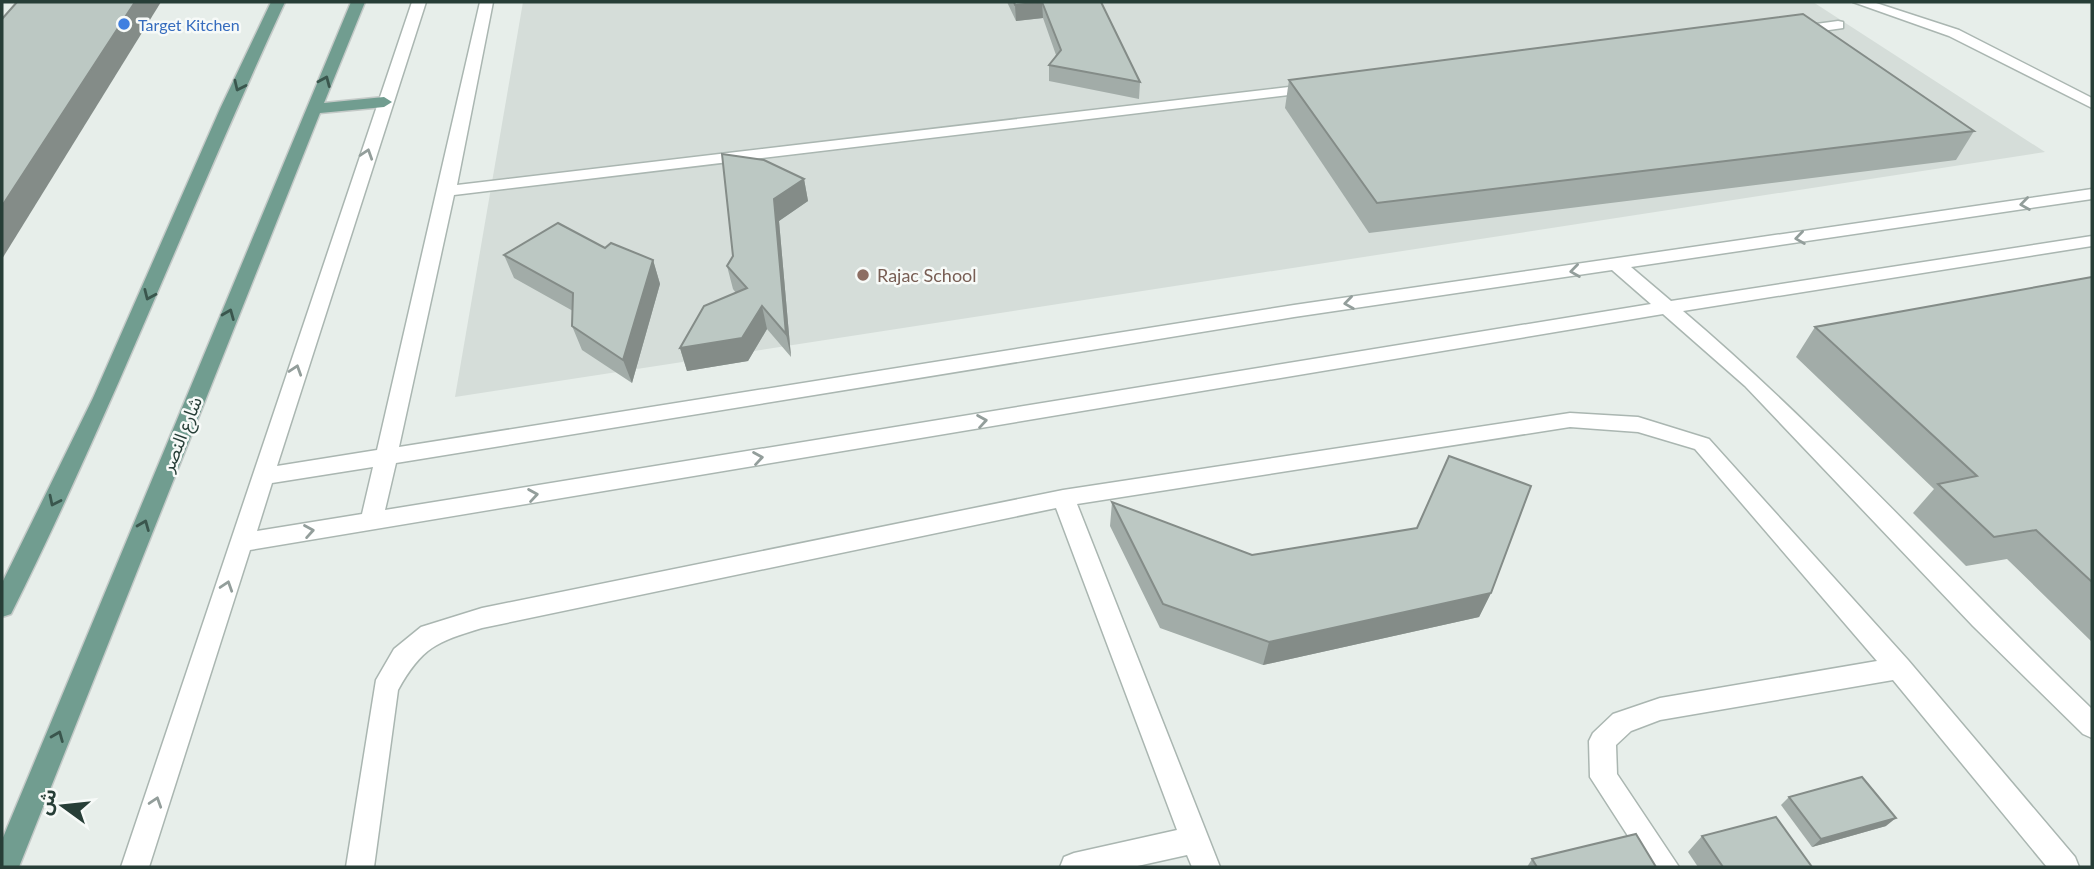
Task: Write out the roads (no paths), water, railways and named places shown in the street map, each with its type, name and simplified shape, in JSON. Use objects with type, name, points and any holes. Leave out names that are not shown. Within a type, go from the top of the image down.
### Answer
[{"type":"main road","points":[[2,607],[103,398],[228,109],[278,2]]},
{"type":"main road","name":"شارع النصر","points":[[5,867],[358,2]]},
{"type":"main road","points":[[313,109],[384,102]]},
{"type":"street","points":[[135,867],[419,2]]},
{"type":"street","points":[[372,520],[447,191],[486,2]]},
{"type":"street","points":[[1860,2],[1954,33],[2092,104]]},
{"type":"street","points":[[1783,32],[1838,25]]},
{"type":"street","points":[[447,191],[1329,86]]},
{"type":"street","points":[[261,477],[1294,311],[2092,194]]},
{"type":"street","points":[[242,543],[2092,240]]},
{"type":"street","points":[[1617,265],[1752,381],[1982,619],[2092,726]]},
{"type":"street","points":[[360,867],[385,688],[403,657],[430,634],[482,618],[1063,498],[1570,420],[1613,420],[1656,426],[1702,444],[1899,668],[2065,867]]},
{"type":"street","points":[[1063,498],[1206,867]]},
{"type":"street","points":[[1665,867],[1605,777],[1602,741],[1622,722],[1660,709],[1899,668]]},
{"type":"street","points":[[1074,867],[1196,839]]},
{"type":"place","name":"Target Kitchen","points":[[124,24]]},
{"type":"place","name":"Rajac School","points":[[863,275]]}]
